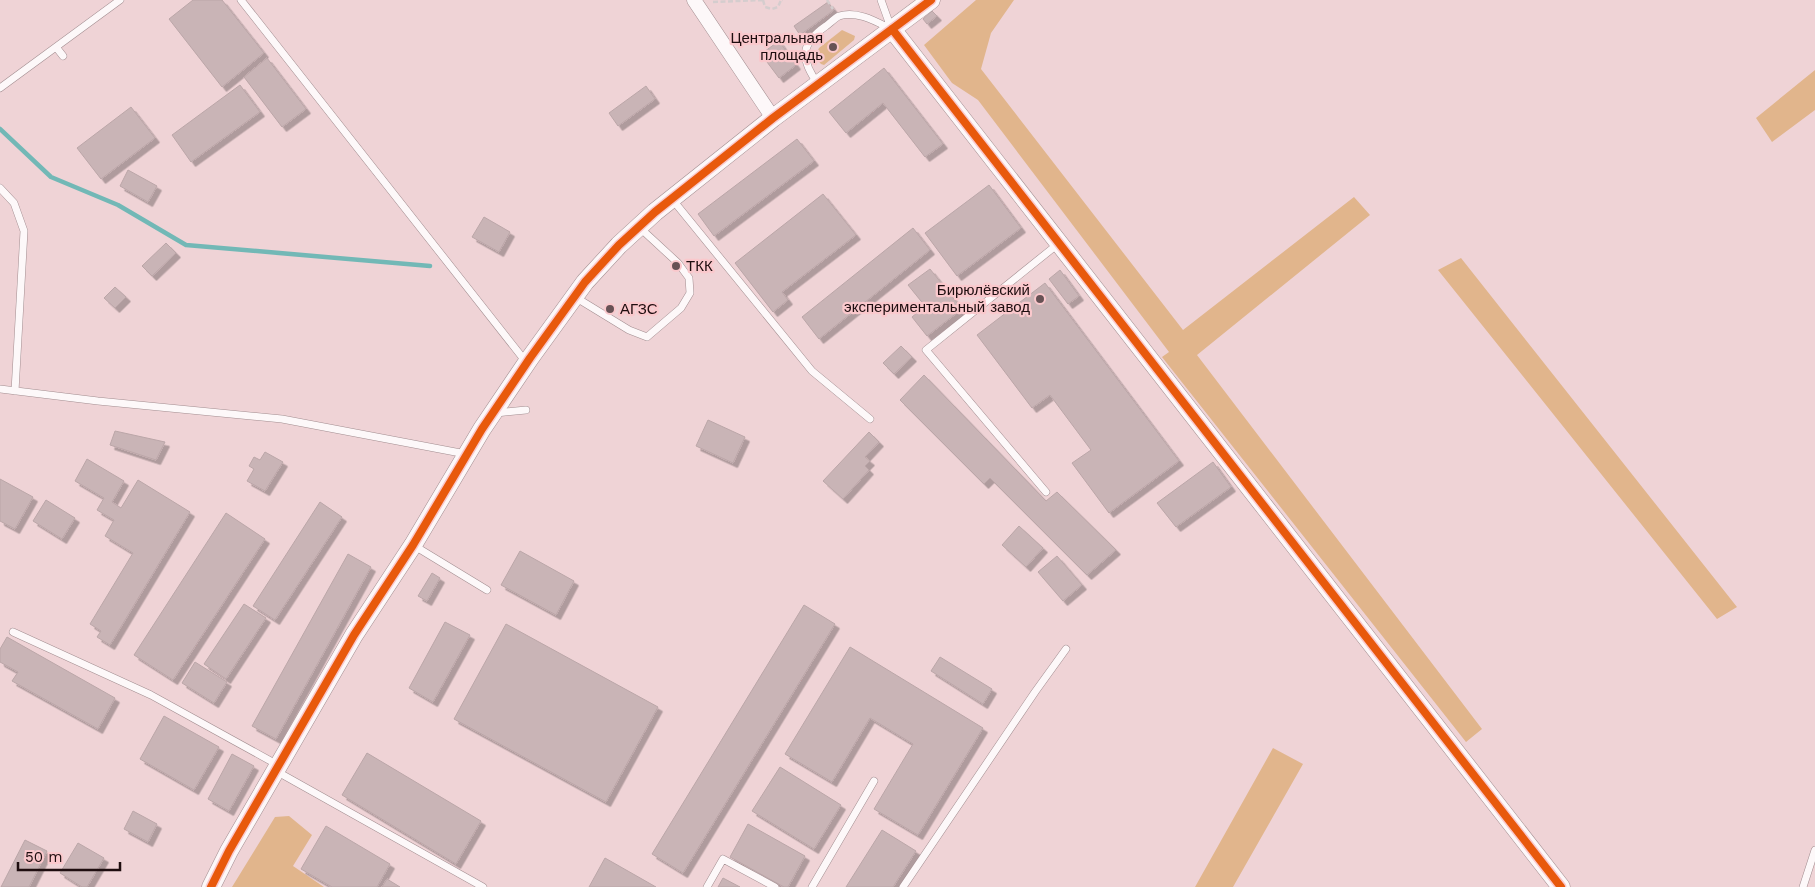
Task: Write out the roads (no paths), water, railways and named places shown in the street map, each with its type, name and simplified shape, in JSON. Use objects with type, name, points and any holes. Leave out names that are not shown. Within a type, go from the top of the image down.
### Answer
[{"type":"street","points":[[211,887],[354,635],[412,545],[466,454],[526,362],[574,296],[604,261],[639,227],[672,199],[773,118],[932,0]]},
{"type":"street","points":[[695,2],[773,118]]},
{"type":"street","points":[[892,29],[1561,887]]},
{"type":"lane","points":[[0,88],[120,0]]},
{"type":"lane","points":[[241,0],[526,362]]},
{"type":"lane","points":[[881,0],[892,29]]},
{"type":"lane","points":[[818,85],[805,62],[806,46],[820,30],[839,16],[871,19],[892,29]]},
{"type":"lane","points":[[56,47],[63,56]]},
{"type":"lane","points":[[0,188],[14,203],[24,231],[15,391]]},
{"type":"lane","points":[[672,199],[812,371],[870,419]]},
{"type":"lane","points":[[574,296],[629,330],[647,338],[680,308],[690,293],[689,278],[678,263],[639,227]]},
{"type":"lane","points":[[1046,492],[926,350],[1059,243]]},
{"type":"lane","points":[[0,389],[98,402],[282,419],[466,454]]},
{"type":"lane","points":[[492,414],[526,410]]},
{"type":"lane","points":[[412,545],[487,590]]},
{"type":"lane","points":[[13,632],[150,695],[483,887]]},
{"type":"lane","points":[[903,887],[1066,649]]},
{"type":"lane","points":[[812,887],[874,781]]},
{"type":"lane","points":[[1802,887],[1815,850]]},
{"type":"lane","points":[[707,887],[723,859],[775,887]]},
{"type":"waterway","points":[[0,129],[51,177],[118,205],[186,245],[430,266]]},
{"type":"place","name":"Центральная площадь","points":[[833,47]]},
{"type":"place","name":"ТКК","points":[[676,266]]},
{"type":"place","name":"Бирюлёвский экспериментальный завод","points":[[1040,299]]},
{"type":"place","name":"АГЗС","points":[[610,309]]}]
